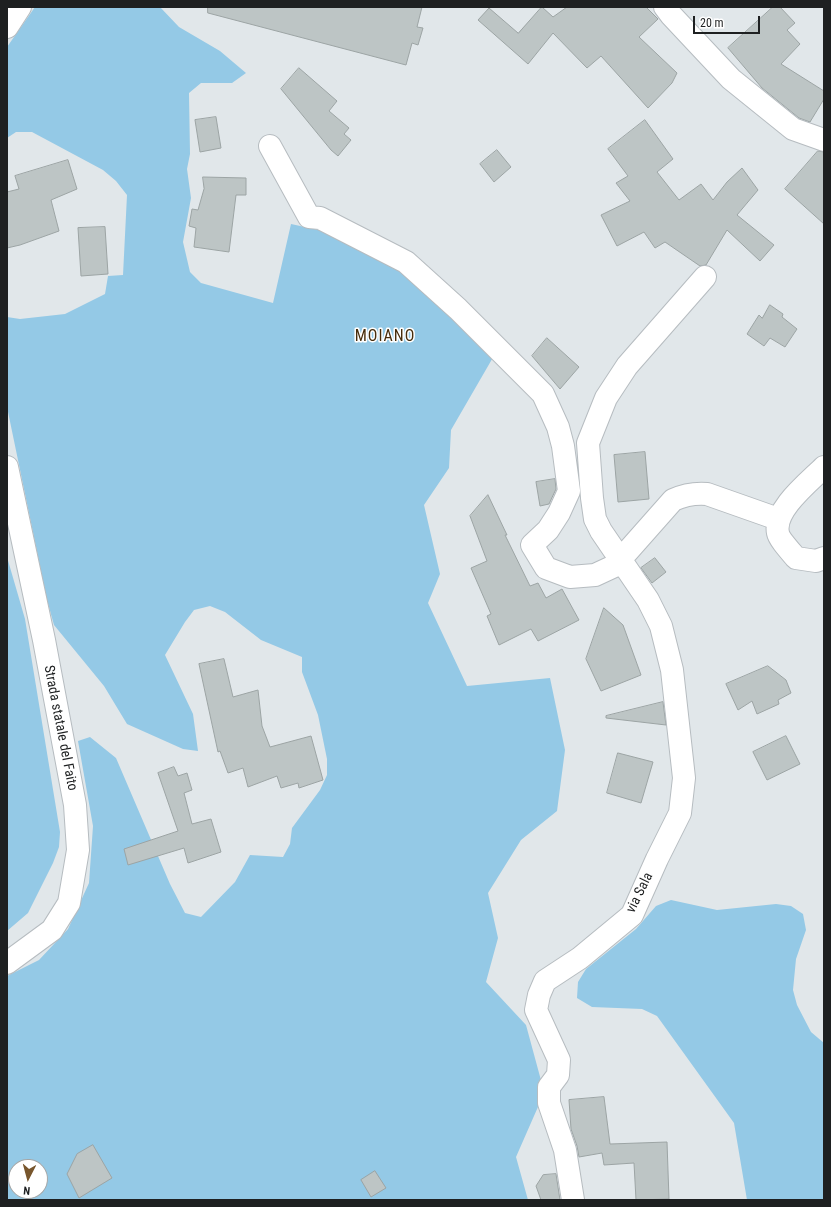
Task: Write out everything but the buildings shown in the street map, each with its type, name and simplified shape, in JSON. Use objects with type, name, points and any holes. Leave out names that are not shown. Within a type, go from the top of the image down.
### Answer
[{"type":"street","points":[[7,26],[20,7]]},
{"type":"street","points":[[665,7],[731,79],[793,129],[824,140]]},
{"type":"street","points":[[270,146],[309,217],[320,218],[406,262],[458,309],[543,394],[558,427],[563,446],[569,491],[559,513],[548,530],[532,545],[546,568],[570,577],[595,576],[622,554],[627,552],[673,500],[684,496],[699,493],[707,494],[778,519]]},
{"type":"street","name":"via Sala","points":[[573,1200],[566,1150],[549,1103],[549,1087],[558,1075],[558,1060],[536,1010],[538,995],[545,981],[580,958],[632,915],[657,859],[680,813],[684,778],[672,670],[661,626],[648,600],[601,531],[595,519],[588,443],[606,398],[627,366],[705,277]]},
{"type":"street","name":"Strada statale del Faito","points":[[7,467],[44,640],[75,805],[78,850],[69,903],[52,930],[7,963]]},
{"type":"street","points":[[824,467],[794,497],[778,519],[778,534],[796,558],[816,561],[824,558]]},
{"type":"shaded area","points":[[35,7],[160,7],[179,27],[220,51],[246,73],[232,83],[201,83],[189,93],[190,154],[187,169],[191,198],[183,242],[190,272],[201,283],[273,303],[291,224],[378,243],[495,354],[451,430],[449,468],[424,505],[440,574],[428,603],[467,686],[550,678],[565,750],[557,811],[521,840],[488,893],[498,938],[486,982],[526,1025],[542,1084],[541,1100],[516,1157],[528,1200],[7,1200],[7,976],[39,960],[68,929],[89,883],[93,826],[78,741],[90,737],[116,758],[170,884],[185,913],[201,917],[235,882],[250,855],[283,857],[290,844],[292,828],[320,790],[327,775],[327,759],[318,715],[302,672],[302,657],[261,640],[225,612],[210,606],[194,610],[165,655],[193,714],[198,751],[183,749],[127,724],[104,686],[54,625],[47,600],[7,407],[7,317],[20,319],[65,314],[105,294],[108,276],[123,275],[127,195],[116,181],[103,170],[32,132],[16,132],[7,138],[7,47]]},
{"type":"shaded area","points":[[7,557],[25,619],[60,832],[59,847],[53,863],[28,913],[7,931]]},
{"type":"shaded area","points":[[671,900],[717,910],[776,904],[791,906],[803,914],[806,930],[796,959],[793,990],[797,1005],[811,1032],[824,1043],[824,1200],[747,1200],[734,1123],[657,1016],[642,1009],[592,1007],[577,998],[578,982],[586,969],[636,929],[656,906]]},
{"type":"district","name":"MOIANO","points":[[385,337]]}]
